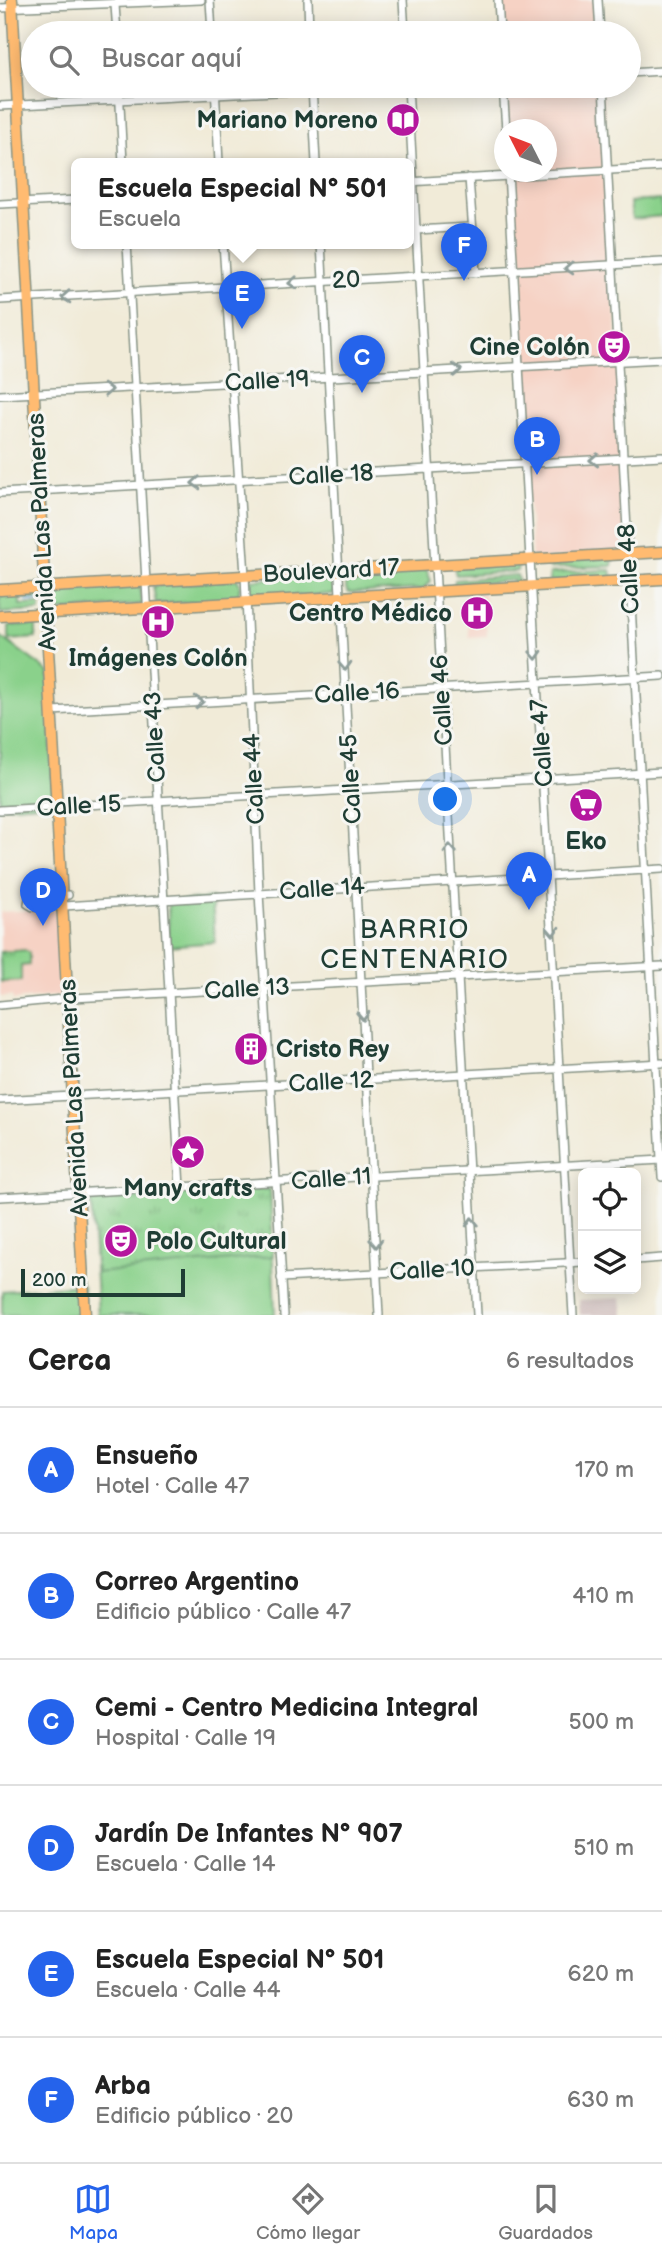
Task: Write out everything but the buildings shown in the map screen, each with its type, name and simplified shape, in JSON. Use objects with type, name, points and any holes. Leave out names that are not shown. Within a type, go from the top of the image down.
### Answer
[{"type":"main road","name":"Avenida Las Palmeras","points":[[15,4],[61,806],[85,1315]]},
{"type":"main road","name":"Boulevard 17","points":[[0,590],[662,552]]},
{"type":"main road","name":"Boulevard 17","points":[[0,616],[662,579]]},
{"type":"main road","name":"Avenida Las Palmeras","points":[[81,1192],[91,1315]]},
{"type":"street","points":[[0,8],[15,4],[115,5],[201,0]]},
{"type":"street","points":[[210,0],[211,21]]},
{"type":"street","points":[[308,0],[309,21]]},
{"type":"street","points":[[403,0],[404,21]]},
{"type":"street","points":[[498,0],[499,21]]},
{"type":"street","points":[[598,0],[599,21]]},
{"type":"street","points":[[115,5],[116,21]]},
{"type":"street","points":[[641,72],[662,71]]},
{"type":"street","points":[[0,106],[177,98]]},
{"type":"street","points":[[215,98],[219,158]]},
{"type":"street","points":[[313,98],[316,158]]},
{"type":"street","name":"Calle 46","points":[[408,98],[410,158]]},
{"type":"street","points":[[504,98],[505,119]]},
{"type":"street","name":"Calle 48","points":[[604,98],[650,966],[659,1064],[662,1177]]},
{"type":"street","points":[[120,101],[123,158]]},
{"type":"street","points":[[557,172],[662,167]]},
{"type":"street","points":[[414,182],[494,175]]},
{"type":"street","points":[[468,178],[475,273]]},
{"type":"street","name":"Calle 47","points":[[509,182],[573,1315]]},
{"type":"street","points":[[0,204],[71,200]]},
{"type":"street","name":"Calle 46","points":[[414,211],[477,1315]]},
{"type":"street","points":[[416,230],[471,227]]},
{"type":"street","name":"Calle 43","points":[[127,249],[180,1188]]},
{"type":"street","name":"Calle 44","points":[[223,249],[245,575],[259,893],[284,1315]]},
{"type":"street","name":"Calle 45","points":[[321,249],[379,1315]]},
{"type":"street","name":"20","points":[[0,300],[662,262]]},
{"type":"street","name":"Calle 19","points":[[0,396],[662,359]]},
{"type":"street","name":"Calle 18","points":[[0,493],[662,456]]},
{"type":"street","name":"Calle 16","points":[[55,711],[662,676]]},
{"type":"street","name":"Calle 15","points":[[0,810],[662,772]]},
{"type":"street","name":"Calle 14","points":[[66,900],[163,898],[662,869]]},
{"type":"street","name":"Calle 13","points":[[0,1005],[71,998],[662,965]]},
{"type":"street","name":"Calle 12","points":[[0,1100],[659,1064]]},
{"type":"street","name":"Calle 11","points":[[0,1197],[662,1160]]},
{"type":"street","points":[[641,1260],[662,1258]]},
{"type":"street","name":"Calle 10","points":[[281,1278],[578,1262]]},
{"type":"shaded area","points":[[499,0],[598,0],[599,21],[500,21]]},
{"type":"shaded area","points":[[505,98],[604,98],[628,554],[532,559],[510,182],[557,182],[557,119],[506,119]]},
{"type":"shaded area","name":"Centro Médico","points":[[484,592],[487,636],[469,637],[468,593]]},
{"type":"shaded area","points":[[60,909],[60,953],[65,995],[13,1000],[12,996],[0,997],[0,912]]},
{"type":"shaded area","points":[[621,1298],[623,1315],[580,1315],[579,1300]]},
{"type":"green space","points":[[661,200],[662,216],[632,219],[630,202]]},
{"type":"green space","points":[[613,557],[612,566],[550,568],[548,561]]},
{"type":"green space","points":[[518,564],[517,571],[456,575],[454,567]]},
{"type":"green space","points":[[426,568],[431,581],[423,589],[349,593],[346,589],[346,574]]},
{"type":"green space","points":[[611,570],[613,578],[549,582],[550,573]]},
{"type":"green space","points":[[333,574],[336,577],[334,594],[249,598],[250,580]]},
{"type":"green space","points":[[517,575],[519,583],[514,584],[514,580],[460,585],[454,588],[455,580]]},
{"type":"green space","points":[[237,579],[240,584],[238,600],[156,604],[153,586]]},
{"type":"green space","points":[[140,586],[142,604],[59,611],[55,607],[55,591]]},
{"type":"green space","points":[[40,590],[40,599],[20,598],[20,605],[40,604],[40,611],[0,613],[0,592]]},
{"type":"green space","points":[[36,625],[36,638],[9,640],[9,626]]},
{"type":"green space","points":[[0,636],[49,672],[53,803],[0,807]]},
{"type":"green space","points":[[212,898],[215,942],[169,946],[168,902]]},
{"type":"green space","points":[[25,950],[29,953],[29,965],[21,966],[21,981],[1,982],[0,952]]},
{"type":"green space","points":[[270,1189],[275,1315],[98,1315],[91,1200]]},
{"type":"green space","points":[[270,1189],[273,1256],[96,1273],[91,1200]]},
{"type":"green space","points":[[83,1285],[84,1315],[2,1315],[2,1291]]},
{"type":"waterway","points":[[27,601],[40,601]]},
{"type":"place","name":"Mariano Moreno","points":[[403,120]]},
{"type":"place","name":"Arba","points":[[464,281]]},
{"type":"place","name":"Escuela Especial Nº 501","points":[[242,329]]},
{"type":"place","name":"Cine Colón","points":[[614,347]]},
{"type":"place","name":"Cemi - Centro Medicina Integral","points":[[362,393]]},
{"type":"place","name":"Correo Argentino","points":[[537,475]]},
{"type":"place","name":"Centro Médico","points":[[477,613]]},
{"type":"place","name":"Imágenes Colón","points":[[158,622]]},
{"type":"place","name":"Eko","points":[[586,805]]},
{"type":"place","name":"Ensueño","points":[[529,910]]},
{"type":"place","name":"Jardín De Infantes Nº 907","points":[[43,926]]},
{"type":"place","name":"Cristo Rey","points":[[251,1049]]},
{"type":"place","name":"Many crafts","points":[[188,1152]]},
{"type":"place","name":"Polo Cultural","points":[[121,1241]]},
{"type":"district","name":"BARRIO CENTENARIO","points":[[415,945]]}]
